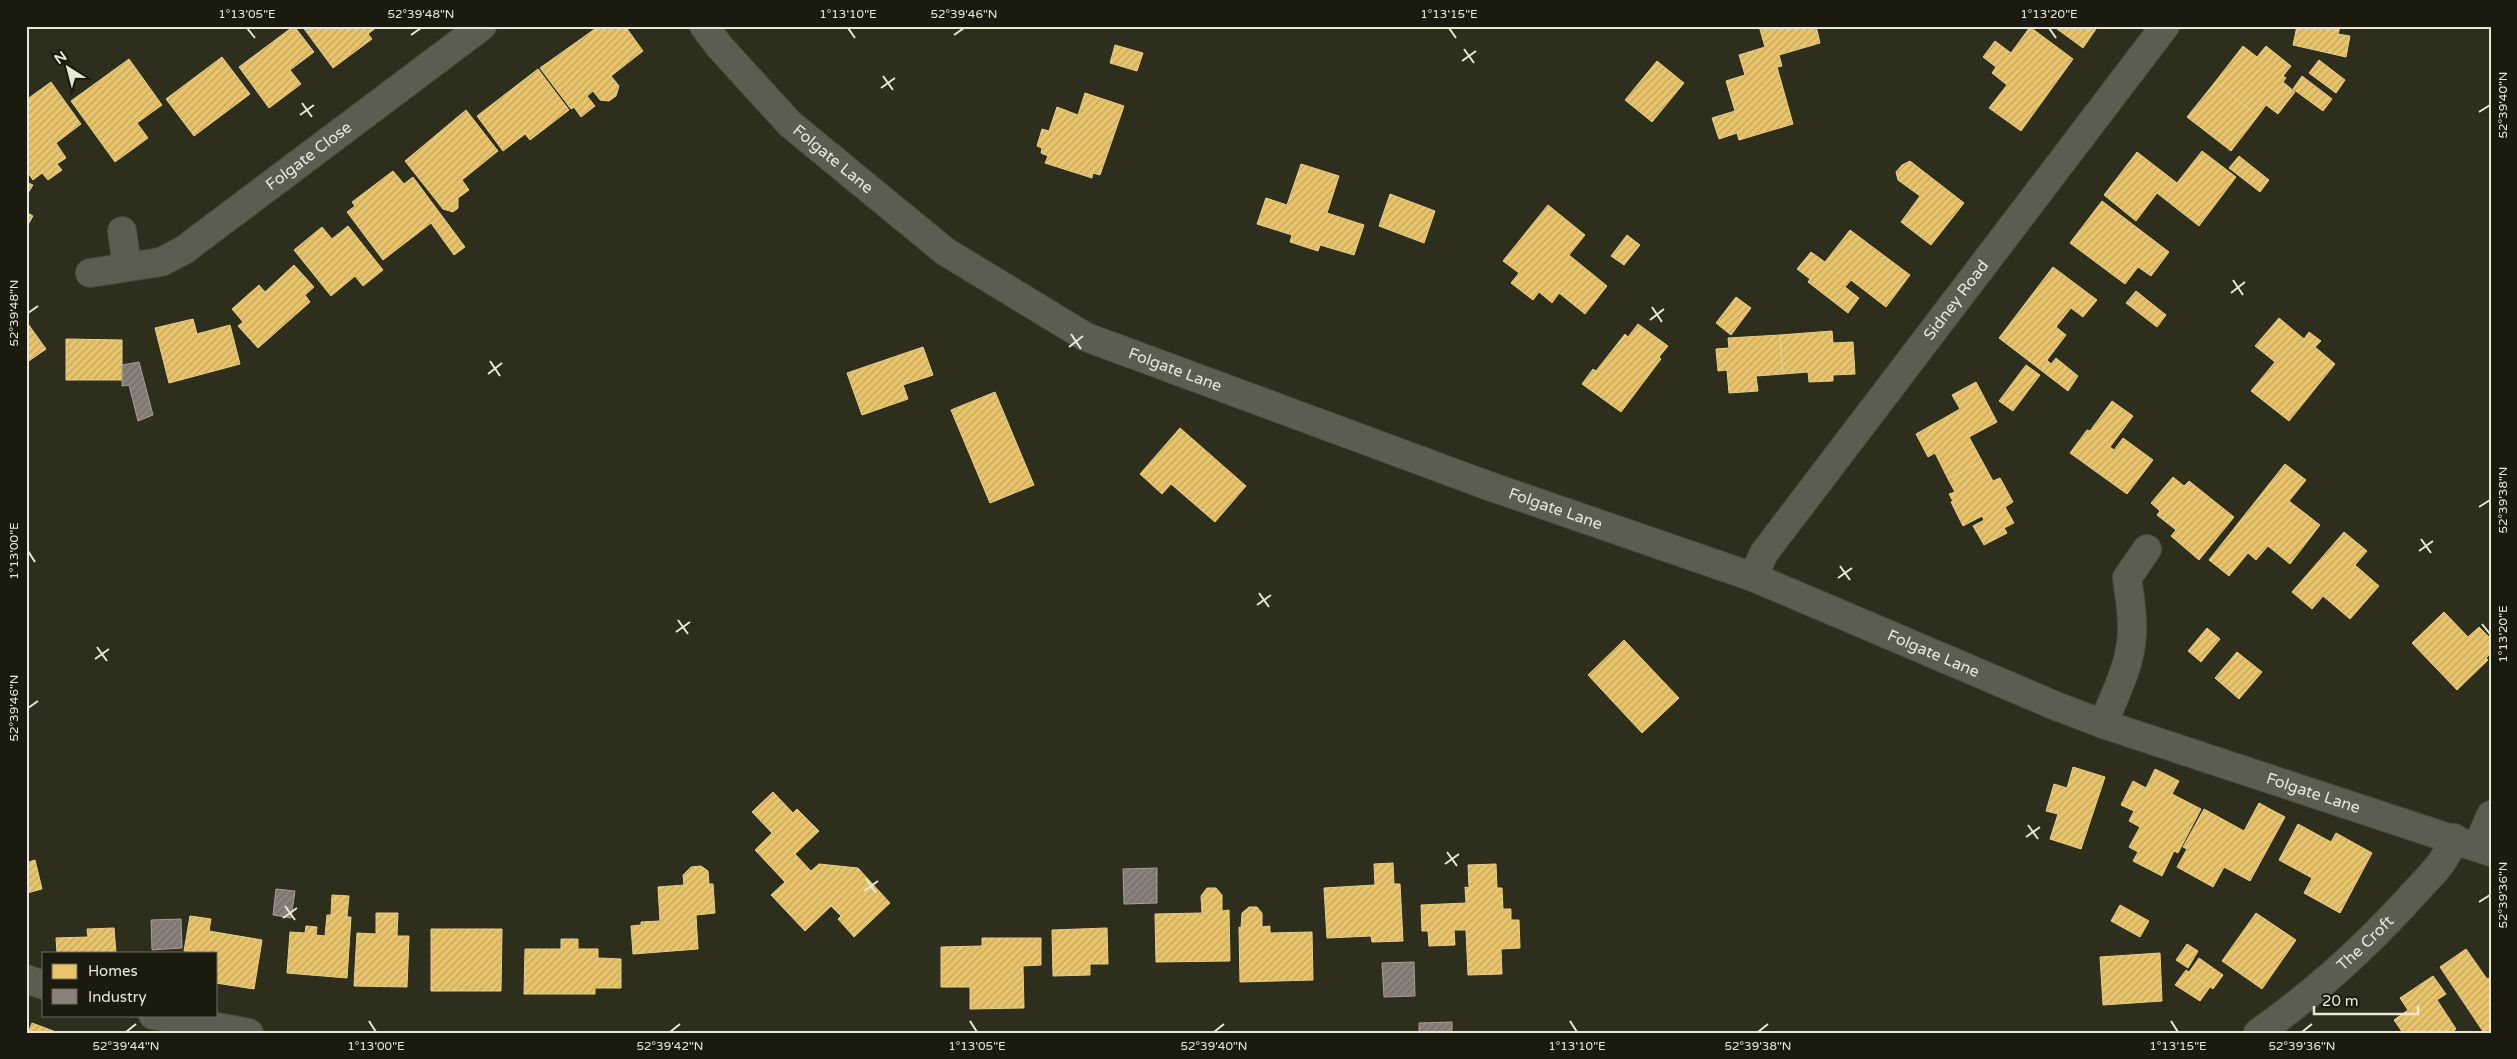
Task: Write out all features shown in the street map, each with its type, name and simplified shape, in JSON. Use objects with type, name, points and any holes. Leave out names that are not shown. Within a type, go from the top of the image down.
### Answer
[{"type":"street","name":"Folgate Close","points":[[90,273],[161,262],[184,250],[482,26]]},
{"type":"street","name":"Folgate Lane","points":[[704,26],[719,46],[790,124],[946,252],[1086,337],[1489,486],[1753,577],[2056,706],[2104,724],[2474,846]]},
{"type":"street","name":"Sidney Road","points":[[1753,577],[1764,553],[2165,26]]},
{"type":"street","points":[[122,232],[127,267]]},
{"type":"street","points":[[2104,724],[2125,670],[2131,646],[2132,625],[2127,578],[2147,549]]},
{"type":"street","name":"The Croft","points":[[2258,1033],[2300,1003],[2392,918],[2449,853],[2474,846],[2491,814]]},
{"type":"street","points":[[26,979],[42,983]]},
{"type":"street","points":[[158,1016],[249,1033]]},
{"type":"building: Homes","points":[[294,26],[314,52],[290,70],[301,84],[269,108],[239,67]]},
{"type":"building: Homes","points":[[302,26],[378,26],[368,34],[372,39],[333,68]]},
{"type":"building: Homes","points":[[599,26],[625,26],[643,51],[611,76],[619,86],[616,96],[609,101],[600,100],[593,91],[587,96],[595,106],[581,117],[574,107],[571,109],[540,68]]},
{"type":"building: Homes","points":[[1759,26],[1816,26],[1820,43],[1779,55],[1782,66],[1777,67],[1793,124],[1739,140],[1737,133],[1719,139],[1712,118],[1735,111],[1726,81],[1745,75],[1739,55],[1765,47]]},
{"type":"building: Homes","points":[[2053,26],[2098,26],[2083,48]]},
{"type":"building: Homes","points":[[2297,26],[2340,26],[2338,34],[2350,36],[2346,57],[2293,45]]},
{"type":"building: Homes","points":[[2030,27],[2073,59],[2021,131],[1989,108],[2007,85],[1992,73],[1996,67],[1983,57],[1995,41],[2011,53]]},
{"type":"building: Homes","points":[[1115,45],[1143,53],[1137,71],[1110,63]]},
{"type":"building: Homes","points":[[2243,46],[2257,57],[2266,46],[2291,66],[2283,76],[2286,78],[2283,82],[2295,92],[2278,114],[2266,105],[2258,116],[2215,82]]},
{"type":"building: Homes","points":[[222,57],[250,94],[194,136],[166,99]]},
{"type":"building: Homes","points":[[129,59],[162,105],[137,123],[148,138],[115,162],[71,101]]},
{"type":"building: Homes","points":[[2319,60],[2345,80],[2336,93],[2309,73]]},
{"type":"building: Homes","points":[[1657,61],[1684,83],[1652,122],[1625,100]]},
{"type":"building: Homes","points":[[538,69],[569,110],[530,140],[525,134],[503,151],[477,116]]},
{"type":"building: Homes","points":[[2302,76],[2332,99],[2323,111],[2293,89]]},
{"type":"building: Homes","points":[[51,82],[81,124],[56,143],[66,158],[57,164],[62,170],[48,180],[42,173],[33,180],[26,170],[26,100]]},
{"type":"building: Homes","points":[[2215,82],[2258,116],[2231,151],[2187,117]]},
{"type":"building: Homes","points":[[1085,93],[1124,106],[1100,175],[1093,173],[1092,178],[1045,163],[1048,156],[1041,153],[1042,148],[1037,146],[1042,129],[1049,131],[1057,107],[1078,115]]},
{"type":"building: Homes","points":[[466,110],[498,151],[462,180],[469,190],[458,198],[458,208],[453,212],[443,209],[405,161]]},
{"type":"building: Homes","points":[[2202,151],[2236,177],[2199,226],[2157,193],[2136,221],[2104,195],[2137,152],[2177,183]]},
{"type":"building: Homes","points":[[2239,156],[2269,180],[2260,192],[2229,168]]},
{"type":"building: Homes","points":[[1910,161],[1964,203],[1931,245],[1901,222],[1920,196],[1898,180],[1896,172],[1902,165]]},
{"type":"building: Homes","points":[[1301,164],[1339,176],[1327,213],[1364,225],[1354,255],[1320,245],[1318,251],[1290,242],[1292,235],[1257,224],[1266,198],[1287,205]]},
{"type":"building: Homes","points":[[393,171],[404,184],[413,177],[465,247],[454,255],[431,223],[383,260],[347,212],[355,206],[352,202]]},
{"type":"building: Homes","points":[[26,182],[33,185],[26,196]]},
{"type":"building: Homes","points":[[1390,194],[1435,211],[1424,243],[1379,226]]},
{"type":"building: Homes","points":[[2102,201],[2169,252],[2151,276],[2138,267],[2125,284],[2070,243]]},
{"type":"building: Homes","points":[[1548,205],[1585,235],[1569,255],[1607,286],[1585,314],[1559,293],[1552,303],[1539,292],[1533,300],[1511,283],[1519,273],[1503,261]]},
{"type":"building: Homes","points":[[26,212],[33,216],[26,228]]},
{"type":"building: Homes","points":[[348,226],[383,270],[363,286],[355,276],[331,296],[294,250],[322,227],[332,239]]},
{"type":"building: Homes","points":[[1850,230],[1910,275],[1886,307],[1851,280],[1845,287],[1859,298],[1848,313],[1808,282],[1810,279],[1797,269],[1811,252],[1825,262]]},
{"type":"building: Homes","points":[[1627,235],[1640,245],[1624,265],[1611,256]]},
{"type":"building: Homes","points":[[294,265],[314,287],[305,295],[310,302],[258,348],[238,326],[243,322],[232,309],[259,285],[265,292]]},
{"type":"building: Homes","points":[[2053,267],[2097,300],[2083,317],[2071,308],[2056,327],[2066,335],[2047,360],[2051,364],[2056,358],[2078,376],[2068,391],[1999,338]]},
{"type":"building: Homes","points":[[2136,291],[2166,315],[2157,327],[2126,303]]},
{"type":"building: Homes","points":[[1736,297],[1751,308],[1731,335],[1716,323]]},
{"type":"building: Homes","points":[[2279,318],[2304,339],[2309,332],[2321,341],[2315,347],[2335,364],[2289,421],[2251,391],[2275,362],[2255,346]]},
{"type":"building: Homes","points":[[193,319],[197,334],[230,325],[240,364],[169,383],[155,328]]},
{"type":"building: Homes","points":[[26,321],[46,349],[26,363]]},
{"type":"building: Homes","points":[[1638,324],[1668,346],[1659,357],[1661,359],[1621,412],[1582,384],[1593,369],[1596,371],[1625,334],[1628,337]]},
{"type":"building: Homes","points":[[1832,331],[1833,343],[1853,342],[1855,374],[1833,375],[1833,381],[1809,382],[1808,372],[1783,374],[1780,335]]},
{"type":"building: Homes","points":[[1780,335],[1783,374],[1756,376],[1758,391],[1729,393],[1727,370],[1718,371],[1716,349],[1729,348],[1728,338]]},
{"type":"building: Homes","points":[[66,339],[122,340],[122,380],[66,380]]},
{"type":"building: Homes","points":[[923,347],[933,375],[903,385],[908,399],[862,415],[847,373]]},
{"type":"building: Homes","points":[[2026,365],[2040,375],[2013,411],[1999,401]]},
{"type":"building: Homes","points":[[1976,382],[1997,422],[1969,437],[1982,461],[1948,479],[1935,453],[1928,457],[1916,434],[1960,409],[1952,395]]},
{"type":"building: Homes","points":[[995,392],[1034,485],[990,503],[951,410]]},
{"type":"building: Homes","points":[[2112,401],[2133,416],[2110,447],[2114,450],[2123,438],[2153,460],[2127,494],[2070,453],[2087,430],[2090,431]]},
{"type":"building: Homes","points":[[1180,428],[1246,486],[1215,522],[1171,484],[1162,494],[1140,474]]},
{"type":"building: Homes","points":[[1982,461],[1993,481],[2000,478],[2013,502],[2005,507],[2014,523],[2004,528],[2007,533],[1984,545],[1973,526],[1984,520],[1982,516],[1963,526],[1951,502],[1953,501],[1949,494],[1955,492],[1948,479]]},
{"type":"building: Homes","points":[[2285,464],[2306,480],[2289,501],[2320,525],[2290,564],[2268,546],[2256,560],[2248,553],[2229,576],[2209,560]]},
{"type":"building: Homes","points":[[2173,477],[2184,486],[2189,481],[2234,517],[2199,560],[2171,536],[2176,530],[2157,515],[2160,511],[2151,503]]},
{"type":"building: Homes","points":[[2344,532],[2367,551],[2355,565],[2379,586],[2350,619],[2323,596],[2312,609],[2292,592]]},
{"type":"building: Homes","points":[[2444,612],[2468,637],[2479,627],[2491,639],[2488,641],[2491,644],[2491,653],[2486,658],[2488,660],[2457,690],[2412,643]]},
{"type":"building: Homes","points":[[2207,628],[2220,639],[2201,662],[2188,651]]},
{"type":"building: Homes","points":[[1624,640],[1679,698],[1642,733],[1588,675]]},
{"type":"building: Homes","points":[[2237,652],[2262,672],[2239,699],[2215,678]]},
{"type":"building: Homes","points":[[2073,767],[2105,777],[2081,849],[2050,839],[2058,814],[2046,811],[2054,784],[2067,788]]},
{"type":"building: Homes","points":[[2155,769],[2179,781],[2172,794],[2201,809],[2178,853],[2174,851],[2162,876],[2133,861],[2138,852],[2129,847],[2140,827],[2129,821],[2134,811],[2121,805],[2133,781],[2146,788]]},
{"type":"building: Homes","points":[[773,792],[793,813],[797,809],[819,831],[795,854],[811,871],[819,864],[858,868],[890,903],[854,937],[838,919],[841,916],[831,906],[805,931],[771,895],[785,882],[755,850],[772,833],[752,812]]},
{"type":"building: Homes","points":[[2259,803],[2285,817],[2250,881],[2224,867],[2213,887],[2177,867],[2187,849],[2183,847],[2204,809],[2244,831]]},
{"type":"building: Homes","points":[[2298,824],[2331,842],[2336,833],[2372,853],[2340,913],[2304,893],[2312,878],[2279,860]]},
{"type":"building: Homes","points":[[35,860],[42,889],[27,893],[28,899],[26,900],[26,863]]},
{"type":"building: Homes","points":[[1393,863],[1394,884],[1400,884],[1403,941],[1372,942],[1371,936],[1327,938],[1324,888],[1375,885],[1374,864]]},
{"type":"building: Homes","points":[[1496,864],[1497,888],[1502,888],[1503,909],[1511,909],[1511,920],[1519,920],[1520,948],[1501,949],[1502,974],[1468,975],[1466,930],[1454,930],[1455,945],[1429,946],[1428,931],[1422,931],[1421,905],[1466,903],[1465,887],[1469,888],[1468,865]]},
{"type":"building: Homes","points":[[701,866],[708,871],[709,884],[713,884],[715,913],[696,915],[698,949],[633,954],[631,926],[641,925],[641,922],[660,921],[658,887],[684,885],[683,875],[691,867]]},
{"type":"building: Homes","points":[[1207,888],[1216,888],[1222,895],[1222,911],[1229,910],[1230,961],[1156,962],[1155,914],[1202,913],[1201,896]]},
{"type":"building: Homes","points":[[332,895],[349,896],[347,917],[351,917],[347,978],[287,973],[290,932],[305,933],[306,926],[317,927],[316,935],[325,936],[327,915],[331,915]]},
{"type":"building: Homes","points":[[2120,905],[2149,921],[2140,937],[2111,921]]},
{"type":"building: Homes","points":[[1249,907],[1257,907],[1262,913],[1262,927],[1270,926],[1270,933],[1312,932],[1313,980],[1240,982],[1239,927],[1241,928],[1242,913]]},
{"type":"building: Homes","points":[[376,913],[398,913],[397,936],[409,936],[407,987],[354,986],[357,933],[376,934]]},
{"type":"building: Homes","points":[[2256,913],[2296,940],[2262,989],[2222,961]]},
{"type":"building: Homes","points":[[190,916],[211,919],[209,931],[262,940],[254,989],[218,983],[218,952],[184,951]]},
{"type":"building: Homes","points":[[114,928],[116,952],[57,952],[56,938],[88,937],[87,929]]},
{"type":"building: Homes","points":[[1107,928],[1108,964],[1090,964],[1090,975],[1053,976],[1052,930]]},
{"type":"building: Homes","points":[[431,929],[502,929],[501,991],[431,991]]},
{"type":"building: Homes","points":[[982,938],[1041,938],[1041,965],[1023,966],[1024,1008],[970,1009],[970,987],[941,987],[941,947],[982,946]]},
{"type":"building: Homes","points":[[561,939],[578,939],[578,949],[598,949],[598,958],[621,959],[621,988],[595,988],[595,994],[524,994],[525,949],[561,949]]},
{"type":"building: Homes","points":[[2187,944],[2198,951],[2188,968],[2176,960]]},
{"type":"building: Homes","points":[[2466,949],[2487,979],[2491,977],[2491,1033],[2484,1033],[2440,967]]},
{"type":"building: Homes","points":[[2160,953],[2162,1001],[2103,1005],[2100,957]]},
{"type":"building: Homes","points":[[2199,958],[2223,975],[2213,989],[2189,972]]},
{"type":"building: Homes","points":[[2186,970],[2210,987],[2200,1001],[2175,985]]},
{"type":"building: Homes","points":[[2433,976],[2446,994],[2437,1000],[2456,1029],[2451,1033],[2403,1033],[2394,1020],[2408,1010],[2400,998]]},
{"type":"building: Homes","points":[[32,1023],[56,1032],[28,1033]]},
{"type":"building: Industry","points":[[139,362],[153,415],[138,421],[129,385],[122,386],[122,365]]},
{"type":"building: Industry","points":[[1157,868],[1157,903],[1124,904],[1123,869]]},
{"type":"building: Industry","points":[[276,889],[295,891],[291,918],[273,915]]},
{"type":"building: Industry","points":[[181,919],[182,948],[152,950],[151,920]]},
{"type":"building: Industry","points":[[1414,962],[1415,996],[1384,997],[1382,963]]},
{"type":"building: Industry","points":[[1452,1022],[1452,1033],[1419,1033],[1419,1023]]}]
